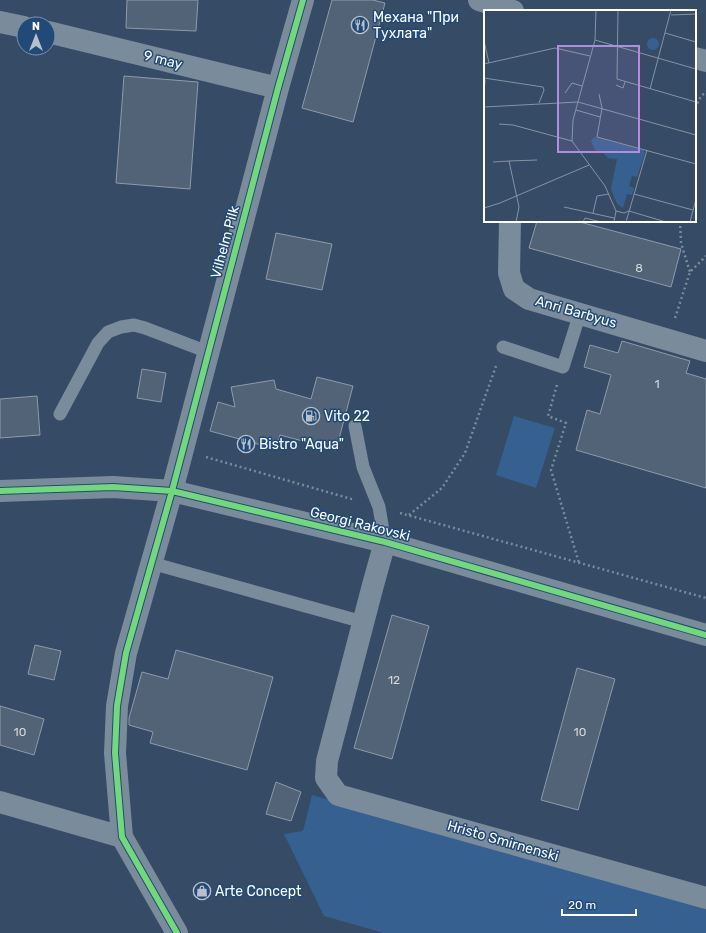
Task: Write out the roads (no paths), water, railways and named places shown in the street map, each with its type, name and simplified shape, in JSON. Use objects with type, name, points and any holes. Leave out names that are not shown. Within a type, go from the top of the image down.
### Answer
[{"type":"street","name":"Vilhelm Pilk","points":[[122,837],[115,753],[117,706],[126,653],[172,491],[278,88],[303,0]]},
{"type":"street","points":[[479,0],[511,10]]},
{"type":"street","points":[[514,10],[515,0]]},
{"type":"street","points":[[0,22],[16,25]]},
{"type":"street","name":"9 may","points":[[56,34],[278,88]]},
{"type":"street","points":[[696,58],[706,61]]},
{"type":"street","name":"Anri Barbyus","points":[[510,222],[509,273],[514,289],[529,299],[706,351]]},
{"type":"street","name":"Georgi Rakovski","points":[[0,491],[113,487],[172,491],[385,542],[706,635]]},
{"type":"street","name":"Hristo Smirnenski","points":[[385,542],[327,761],[326,778],[338,795],[706,898]]},
{"type":"street","points":[[0,802],[122,837],[177,933]]},
{"type":"lane","points":[[503,347],[563,368],[580,313]]},
{"type":"lane","points":[[60,414],[98,343],[108,332],[121,327],[134,325],[208,352]]},
{"type":"lane","points":[[355,426],[363,467],[379,507],[385,542]]},
{"type":"lane","points":[[151,564],[363,622]]},
{"type":"place","name":"Механа \"При Тухлата\"","points":[[360,25]]},
{"type":"place","name":"Vito 22","points":[[311,416]]},
{"type":"place","name":"Bistro \"Aqua\"","points":[[246,444]]},
{"type":"place","name":"Arte Concept","points":[[202,891]]}]
